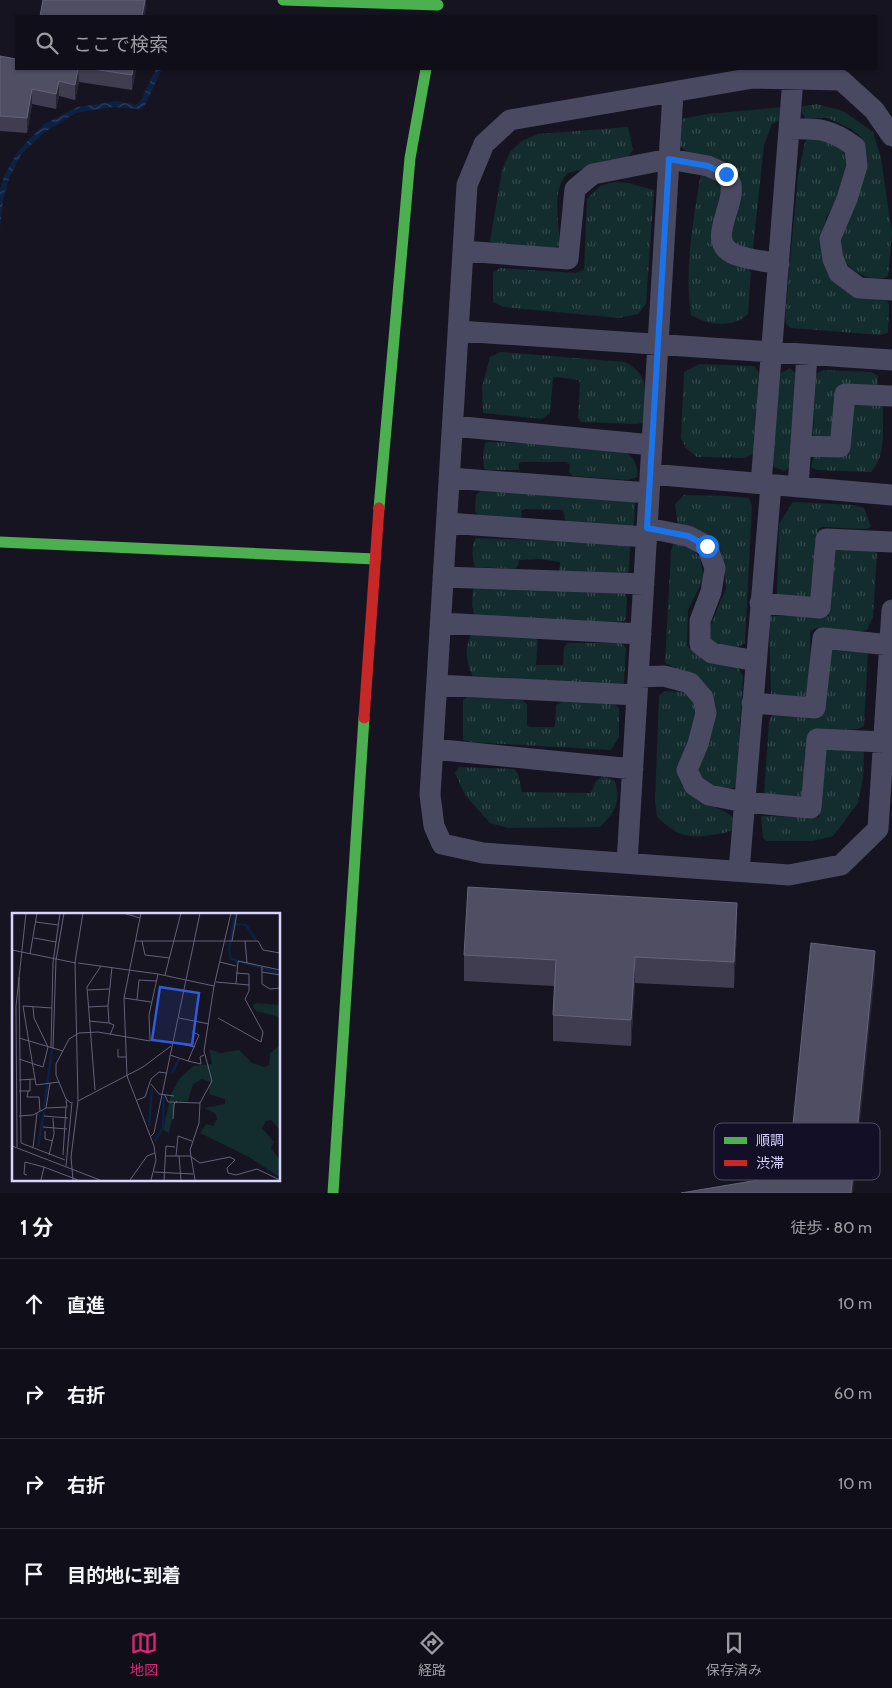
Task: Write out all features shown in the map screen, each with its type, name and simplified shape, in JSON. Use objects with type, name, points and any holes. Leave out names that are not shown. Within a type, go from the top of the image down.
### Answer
[{"type":"street","points":[[283,0],[438,7]]},
{"type":"street","points":[[333,1193],[375,559],[410,158],[426,70]]},
{"type":"street","points":[[0,542],[375,559]]},
{"type":"lane","points":[[892,136],[874,110],[841,80],[753,78],[510,120],[484,144],[468,185],[443,577],[430,795],[434,826],[442,844],[482,853],[789,875],[841,866],[878,829],[892,610]]},
{"type":"lane","points":[[739,871],[760,604],[772,353],[793,79]]},
{"type":"lane","points":[[627,863],[673,92]]},
{"type":"lane","points":[[789,129],[815,128],[841,136],[855,147],[857,166],[847,199],[830,239],[833,258],[839,272],[859,288],[892,290]]},
{"type":"lane","points":[[464,250],[568,259],[576,189],[593,174],[669,159],[708,166],[726,174],[731,185],[720,237],[724,248],[736,255],[779,264]]},
{"type":"lane","points":[[459,331],[892,360]]},
{"type":"lane","points":[[798,487],[807,355]]},
{"type":"lane","points":[[800,446],[840,447],[845,394],[892,396]]},
{"type":"lane","points":[[453,426],[652,445]]},
{"type":"lane","points":[[450,478],[650,484],[766,484],[892,495]]},
{"type":"lane","points":[[447,523],[688,536],[707,546],[715,568],[712,592],[700,621],[700,644],[712,653],[756,661]]},
{"type":"lane","points":[[760,604],[820,608],[826,539],[892,542]]},
{"type":"lane","points":[[443,577],[644,584]]},
{"type":"lane","points":[[441,623],[641,634]]},
{"type":"lane","points":[[752,703],[815,708],[823,638],[890,645]]},
{"type":"lane","points":[[437,685],[638,686],[664,676],[690,683],[703,698],[706,713],[698,744],[688,770],[694,785],[709,795],[744,802],[811,808],[817,739],[884,742]]},
{"type":"lane","points":[[433,749],[633,769]]},
{"type":"green space","points":[[817,104],[843,111],[873,132],[881,158],[892,234],[888,276],[883,278],[867,277],[856,272],[846,263],[838,247],[865,158],[863,139],[851,129],[828,118],[806,118],[797,107]]},
{"type":"green space","points":[[783,107],[783,119],[772,124],[764,145],[753,249],[731,245],[734,185],[678,145],[675,120],[708,114]]},
{"type":"green space","points":[[628,127],[633,150],[628,157],[568,173],[563,179],[559,187],[557,206],[560,244],[556,248],[495,245],[490,241],[502,170],[510,152],[522,141],[538,134]]},
{"type":"green space","points":[[817,135],[845,150],[847,163],[837,199],[826,218],[822,234],[864,297],[887,301],[889,304],[888,333],[880,335],[791,328],[786,324],[798,175],[805,142],[810,136]]},
{"type":"green space","points":[[702,175],[727,181],[716,227],[751,272],[748,314],[742,319],[727,324],[712,323],[691,315],[688,281],[690,246]]},
{"type":"green space","points":[[615,182],[628,183],[654,190],[646,304],[638,314],[619,318],[504,307],[493,302],[493,273],[500,268],[576,273],[584,270],[587,199],[600,186]]},
{"type":"green space","points":[[501,352],[625,362],[640,373],[645,386],[643,423],[581,422],[578,418],[579,380],[556,377],[553,378],[550,413],[542,419],[483,413],[482,387],[490,357]]},
{"type":"green space","points":[[699,364],[754,366],[759,373],[758,446],[746,458],[697,457],[686,448],[681,438],[684,372]]},
{"type":"green space","points":[[790,368],[796,374],[791,465],[785,471],[774,467],[772,462],[779,374]]},
{"type":"green space","points":[[823,370],[871,372],[878,376],[877,388],[843,388],[837,438],[813,436],[816,374]]},
{"type":"green space","points":[[852,397],[883,405],[882,450],[876,465],[871,472],[817,470],[811,467],[815,454],[843,451]]},
{"type":"green space","points":[[485,443],[555,444],[623,450],[634,461],[637,468],[637,477],[629,480],[573,476],[569,472],[570,465],[566,462],[523,462],[519,463],[519,470],[487,470],[484,469],[483,455]]},
{"type":"green space","points":[[483,489],[635,502],[634,525],[628,528],[566,523],[563,510],[525,509],[521,511],[522,515],[520,518],[479,516],[475,511],[476,495]]},
{"type":"green space","points":[[684,495],[749,498],[752,506],[745,643],[736,648],[714,643],[710,640],[710,627],[726,588],[725,573],[720,549],[710,537],[678,526],[675,504]]},
{"type":"green space","points":[[793,502],[854,505],[864,508],[871,527],[866,529],[822,527],[818,529],[815,597],[810,600],[777,594],[779,524]]},
{"type":"green space","points":[[476,538],[624,543],[630,547],[629,571],[626,575],[559,572],[560,562],[540,559],[519,560],[518,566],[515,569],[475,567],[473,544]]},
{"type":"green space","points":[[674,541],[690,547],[700,557],[704,578],[688,610],[687,646],[697,655],[739,669],[743,677],[736,787],[731,789],[716,787],[698,775],[699,757],[711,733],[715,715],[715,703],[712,694],[698,680],[665,663],[671,551]]},
{"type":"green space","points":[[868,549],[877,553],[873,617],[867,630],[857,632],[816,628],[810,631],[811,694],[804,700],[774,698],[771,694],[769,618],[773,616],[829,616],[832,550]]},
{"type":"green space","points":[[476,587],[625,594],[627,597],[626,618],[624,621],[616,622],[483,618],[474,614],[472,605],[473,589]]},
{"type":"green space","points":[[471,635],[535,636],[538,641],[536,665],[563,665],[564,648],[567,643],[621,643],[626,648],[624,683],[615,685],[473,676],[467,656],[467,645]]},
{"type":"green space","points":[[831,647],[868,653],[864,726],[858,729],[810,732],[804,794],[798,799],[764,795],[769,720],[774,713],[823,714]]},
{"type":"green space","points":[[665,691],[681,692],[694,696],[697,710],[697,723],[679,768],[682,786],[690,794],[734,818],[734,829],[717,834],[687,836],[670,828],[657,817],[655,801],[659,695]]},
{"type":"green space","points":[[467,697],[522,700],[527,704],[527,725],[530,727],[554,727],[556,705],[562,702],[612,702],[619,708],[619,737],[611,750],[470,742],[463,740],[463,700]]},
{"type":"green space","points":[[828,749],[861,751],[864,753],[863,779],[858,803],[833,836],[813,841],[767,841],[763,838],[761,816],[819,817],[824,753]]},
{"type":"green space","points":[[459,767],[514,769],[518,774],[522,792],[591,793],[596,781],[603,776],[615,781],[617,801],[610,817],[600,827],[508,828],[490,823],[465,795],[455,773]]},
{"type":"water","points":[[156,70],[162,70],[145,105],[141,109],[113,107],[76,113],[45,132],[22,153],[9,178],[3,201],[0,228],[0,190],[4,176],[18,151],[44,124],[78,107],[116,101],[137,105]]},
{"type":"building","points":[[43,0],[145,0],[142,15],[40,15]]},
{"type":"building","points":[[0,56],[15,59],[15,70],[78,70],[75,85],[59,81],[56,94],[32,89],[27,118],[0,116]]},
{"type":"building","points":[[100,70],[133,70],[132,75]]},
{"type":"building","points":[[468,887],[737,903],[734,962],[635,957],[631,1020],[553,1015],[556,960],[464,955]]},
{"type":"building","points":[[811,943],[875,951],[858,1123],[793,1123]]},
{"type":"building","points":[[758,1180],[852,1180],[851,1193],[681,1193]]},
{"type":"traffic: fast","points":[[283,0],[438,5]]},
{"type":"traffic: fast","points":[[379,508],[410,158],[426,70]]},
{"type":"traffic: fast","points":[[0,542],[375,559]]},
{"type":"traffic: fast","points":[[333,1193],[364,718]]},
{"type":"traffic: jam","points":[[364,718],[379,508]]},
{"type":"route","points":[[707,546],[688,536],[647,528],[669,159],[708,166],[726,174]]}]
